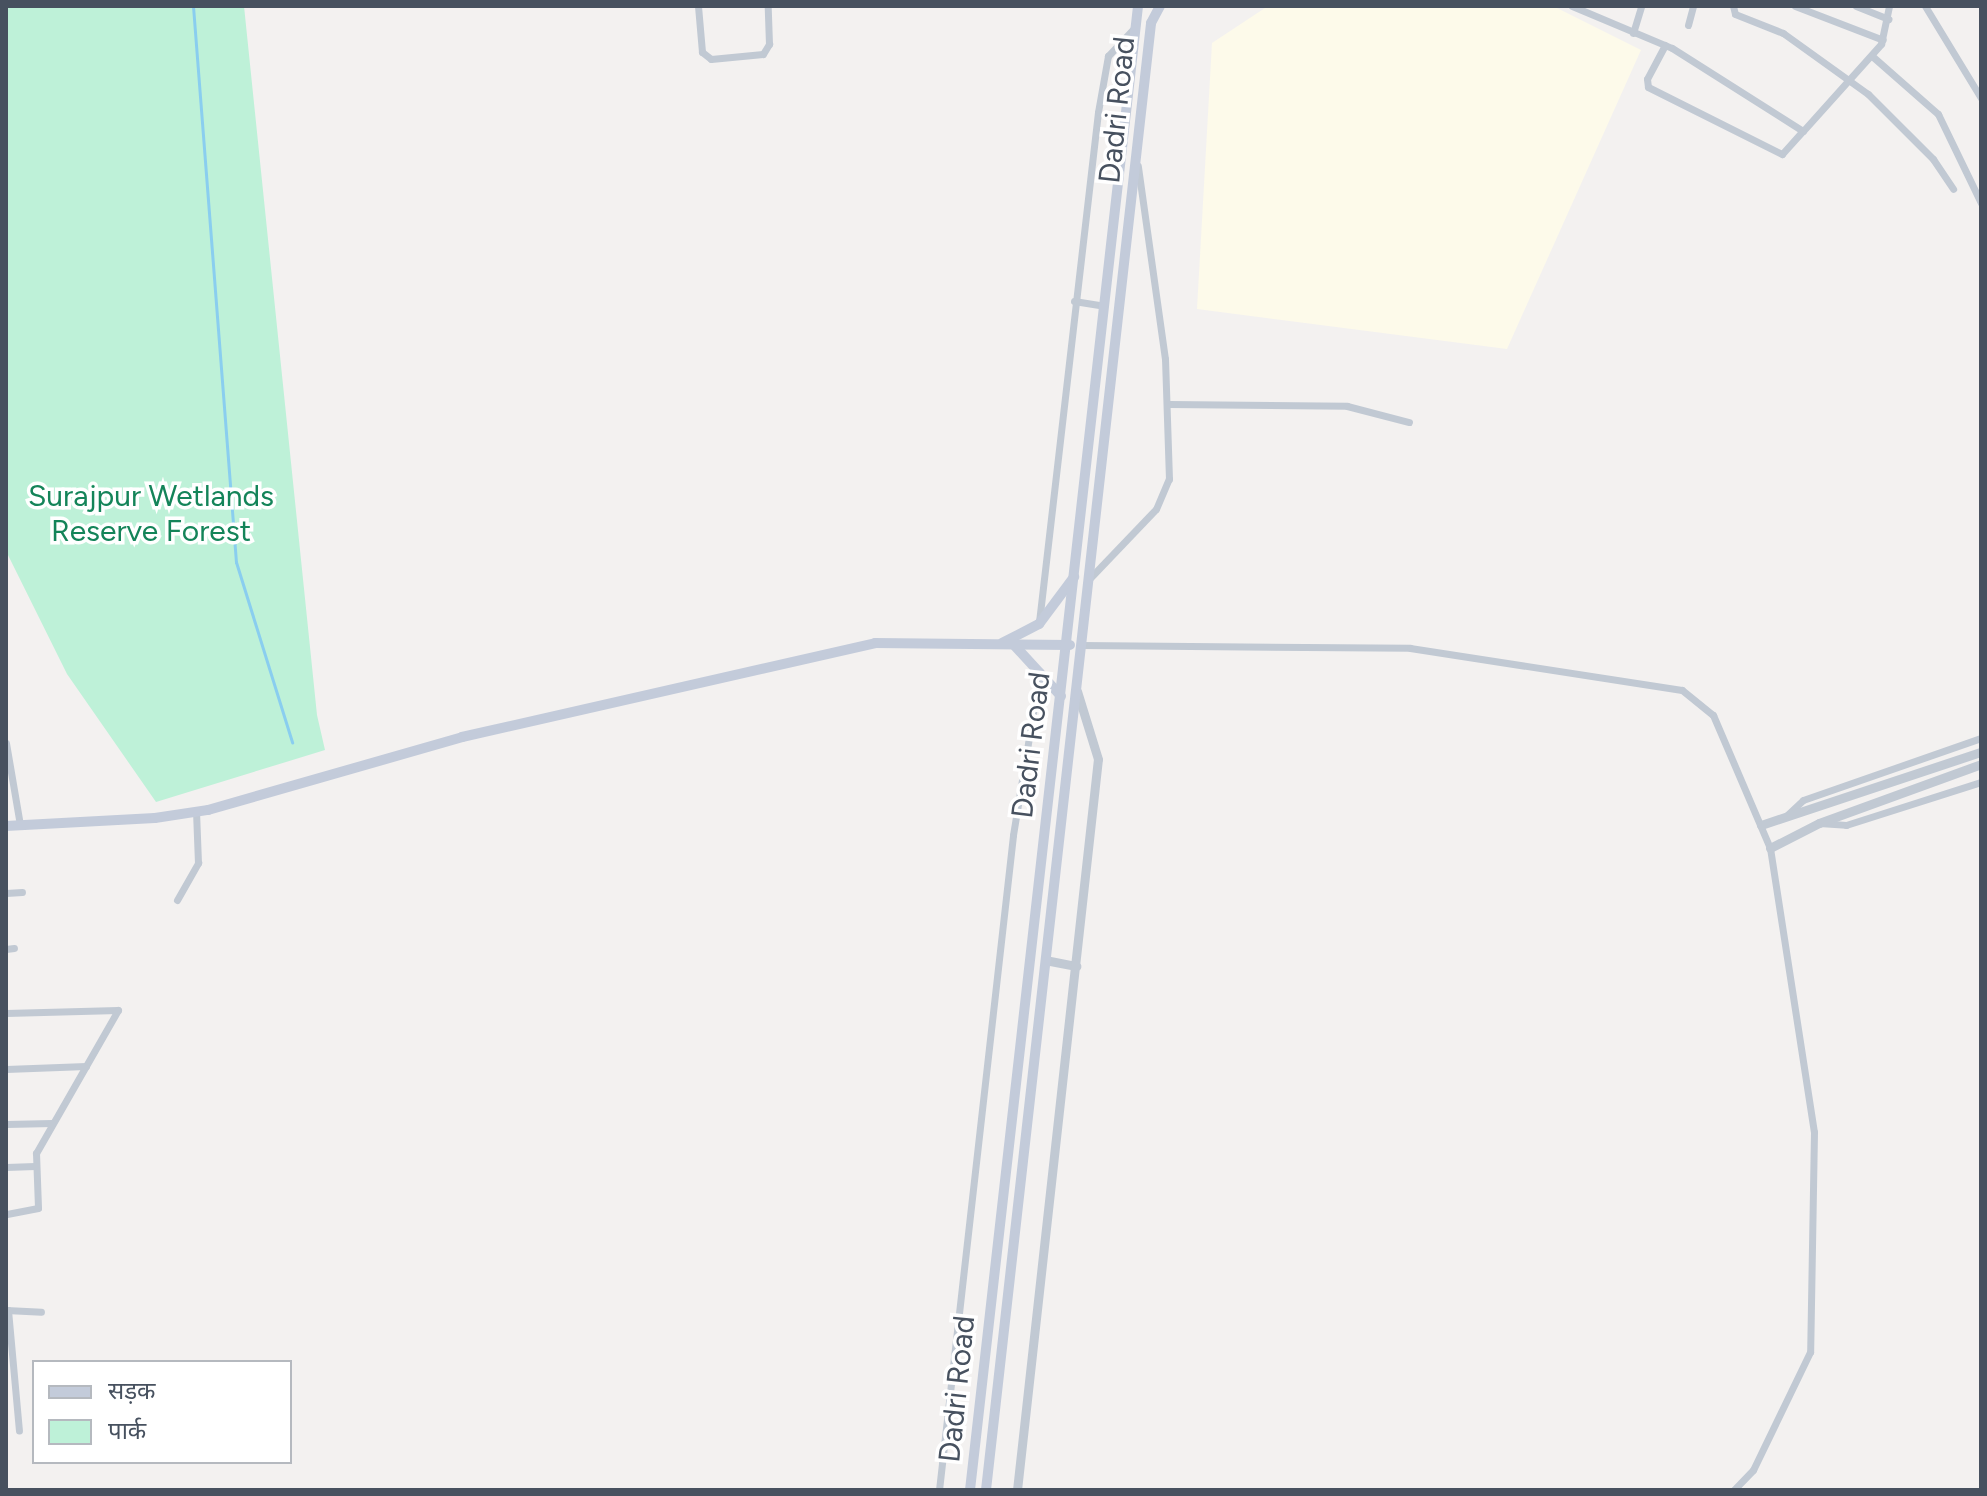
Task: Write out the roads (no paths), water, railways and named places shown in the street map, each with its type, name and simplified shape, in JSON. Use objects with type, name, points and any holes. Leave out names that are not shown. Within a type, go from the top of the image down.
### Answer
[{"type":"main road","name":"Dadri Road","points":[[970,1490],[1074,577],[1097,305],[1138,6]]},
{"type":"main road","name":"Dadri Road","points":[[986,1490],[1154,12]]},
{"type":"main road","points":[[1000,644],[1039,624],[1074,577]]},
{"type":"main road","points":[[6,826],[196,812],[462,737],[852,647],[1081,645]]},
{"type":"main road","points":[[1015,646],[1061,696]]},
{"type":"street","points":[[698,6],[702,52],[711,59],[763,54],[769,44],[768,6]]},
{"type":"street","points":[[1572,6],[1665,45],[1803,131]]},
{"type":"street","points":[[1633,33],[1641,6]]},
{"type":"street","points":[[1688,25],[1693,6]]},
{"type":"street","points":[[1733,6],[1735,14],[1783,33],[1887,110],[1933,159],[1953,189]]},
{"type":"street","points":[[1795,6],[1883,40]]},
{"type":"street","points":[[1856,6],[1888,19]]},
{"type":"street","points":[[1665,45],[1647,79],[1648,87],[1782,154],[1872,56],[1883,40],[1889,6]]},
{"type":"street","points":[[1925,6],[1981,98]]},
{"type":"street","points":[[1039,624],[1074,301],[1108,56],[1136,26]]},
{"type":"street","points":[[1872,56],[1938,114],[1981,203]]},
{"type":"street","points":[[1088,579],[1160,503],[1171,463],[1169,404],[1157,279],[1136,153]]},
{"type":"street","points":[[1074,301],[1097,305]]},
{"type":"street","points":[[1169,404],[1347,406],[1409,422]]},
{"type":"street","points":[[1081,645],[1382,645],[1682,690],[1713,715],[1770,848],[1813,1118],[1812,1331],[1805,1368],[1753,1470],[1734,1490]]},
{"type":"street","points":[[939,1490],[1013,835],[1040,670]]},
{"type":"street","points":[[1017,1490],[1098,759],[1075,688]]},
{"type":"street","points":[[1786,816],[1803,800],[1981,738]]},
{"type":"street","points":[[6,743],[20,825]]},
{"type":"street","points":[[1761,825],[1981,752]]},
{"type":"street","points":[[1770,848],[1819,823],[1981,764]]},
{"type":"street","points":[[1819,823],[1846,825],[1981,782]]},
{"type":"street","points":[[177,900],[198,863],[196,812]]},
{"type":"street","points":[[6,893],[22,892]]},
{"type":"street","points":[[1045,960],[1076,966]]},
{"type":"street","points":[[6,1013],[116,1008],[116,1019],[52,1123],[35,1166],[38,1208],[6,1214]]},
{"type":"street","points":[[6,1069],[86,1066]]},
{"type":"street","points":[[6,1124],[52,1123]]},
{"type":"street","points":[[6,1167],[35,1166]]},
{"type":"street","points":[[19,1431],[7,1310],[41,1312]]},
{"type":"waterway","points":[[193,6],[236,562],[292,742]]},
{"type":"park label","name":"Surajpur Wetlands Reserve Forest","points":[[151,513]]}]
